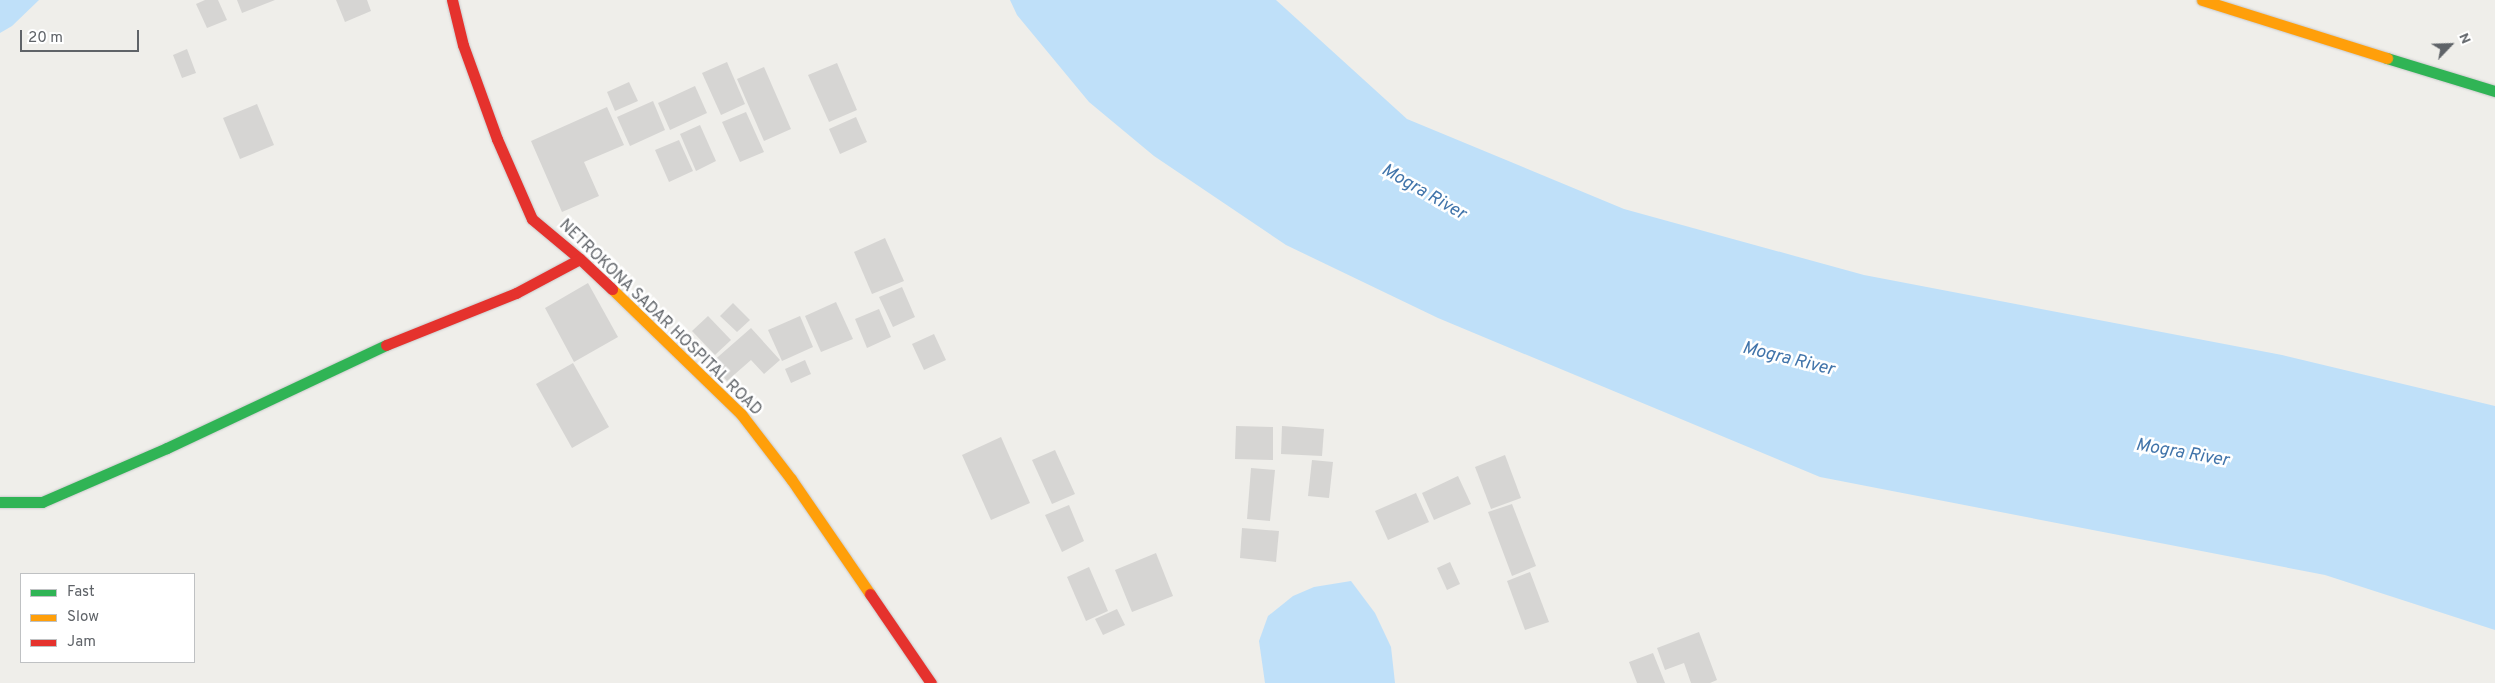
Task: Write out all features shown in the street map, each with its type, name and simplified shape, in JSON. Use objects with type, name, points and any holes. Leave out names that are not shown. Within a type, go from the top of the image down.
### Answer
[{"type":"street","name":"NETROKONA SADAR HOSPITAL ROAD","points":[[452,0],[464,45],[497,139],[532,219],[580,259],[741,414],[791,479],[931,683]]},
{"type":"street","points":[[2202,0],[2495,91]]},
{"type":"street","points":[[0,502],[42,502],[167,448],[404,337],[516,292],[580,259]]},
{"type":"water","points":[[0,0],[39,0],[12,26],[0,33]]},
{"type":"water","name":"Mogra River","points":[[1010,0],[1276,0],[1407,119],[1624,209],[1864,275],[2282,355],[2495,406],[2495,630],[2325,575],[1820,477],[1438,318],[1286,245],[1154,156],[1089,102],[1017,15]]},
{"type":"water","points":[[1351,581],[1375,613],[1391,647],[1395,683],[1265,683],[1259,641],[1268,616],[1293,596],[1314,587]]},
{"type":"building","points":[[205,0],[218,0],[227,20],[207,28],[196,4]]},
{"type":"building","points":[[237,0],[275,0],[242,13]]},
{"type":"building","points":[[336,0],[367,0],[371,11],[345,22]]},
{"type":"building","points":[[187,49],[196,73],[182,78],[173,55]]},
{"type":"building","points":[[727,62],[745,104],[721,115],[702,73]]},
{"type":"building","points":[[837,63],[857,110],[829,122],[808,75]]},
{"type":"building","points":[[764,67],[791,129],[764,141],[737,79]]},
{"type":"building","points":[[629,82],[638,101],[615,111],[607,92]]},
{"type":"building","points":[[695,86],[707,113],[670,130],[658,103]]},
{"type":"building","points":[[653,101],[665,130],[630,146],[617,117]]},
{"type":"building","points":[[257,104],[274,145],[240,159],[223,118]]},
{"type":"building","points":[[607,107],[624,145],[584,162],[599,196],[562,212],[531,141]]},
{"type":"building","points":[[746,112],[764,152],[740,162],[722,122]]},
{"type":"building","points":[[856,117],[867,142],[840,154],[829,129]]},
{"type":"building","points":[[700,125],[716,161],[696,171],[680,134]]},
{"type":"building","points":[[679,140],[693,171],[669,182],[655,150]]},
{"type":"building","points":[[885,238],[904,281],[872,294],[854,252]]},
{"type":"building","points":[[588,283],[618,337],[574,362],[545,308]]},
{"type":"building","points":[[902,287],[915,317],[893,327],[879,297]]},
{"type":"building","points":[[836,302],[853,339],[821,352],[805,316]]},
{"type":"building","points":[[733,303],[750,320],[737,332],[720,316]]},
{"type":"building","points":[[879,309],[891,337],[867,348],[855,319]]},
{"type":"building","points":[[708,316],[731,340],[715,355],[692,331]]},
{"type":"building","points":[[800,316],[813,347],[782,361],[768,330]]},
{"type":"building","points":[[751,328],[780,360],[764,374],[751,360],[727,381],[711,363]]},
{"type":"building","points":[[934,334],[946,360],[924,370],[912,344]]},
{"type":"building","points":[[805,360],[811,374],[791,383],[785,369]]},
{"type":"building","points":[[573,363],[609,427],[572,448],[536,384]]},
{"type":"building","points":[[1236,426],[1273,427],[1273,460],[1235,459]]},
{"type":"building","points":[[1282,426],[1324,429],[1322,456],[1281,454]]},
{"type":"building","points":[[1001,437],[1030,503],[991,520],[962,455]]},
{"type":"building","points":[[1055,450],[1075,494],[1052,504],[1032,460]]},
{"type":"building","points":[[1505,455],[1521,498],[1491,509],[1475,467]]},
{"type":"building","points":[[1312,460],[1333,462],[1329,498],[1308,496]]},
{"type":"building","points":[[1251,468],[1275,470],[1270,521],[1247,519]]},
{"type":"building","points":[[1458,476],[1471,504],[1434,520],[1422,493]]},
{"type":"building","points":[[1416,493],[1429,522],[1388,540],[1375,511]]},
{"type":"building","points":[[1512,504],[1536,566],[1512,576],[1488,512]]},
{"type":"building","points":[[1069,505],[1084,541],[1062,552],[1045,515]]},
{"type":"building","points":[[1242,528],[1279,531],[1276,562],[1240,558]]},
{"type":"building","points":[[1156,553],[1173,596],[1132,612],[1115,570]]},
{"type":"building","points":[[1450,562],[1460,584],[1447,590],[1437,568]]},
{"type":"building","points":[[1089,567],[1108,611],[1086,621],[1067,577]]},
{"type":"building","points":[[1530,572],[1549,622],[1525,630],[1507,581]]},
{"type":"building","points":[[1117,609],[1125,625],[1103,635],[1095,619]]},
{"type":"building","points":[[1699,632],[1717,680],[1710,683],[1691,683],[1684,663],[1665,670],[1657,648]]},
{"type":"building","points":[[1653,653],[1665,683],[1637,683],[1629,662]]},
{"type":"traffic: fast","points":[[2387,58],[2495,91]]},
{"type":"traffic: fast","points":[[0,502],[42,502],[167,448],[386,345]]},
{"type":"traffic: slow","points":[[2202,0],[2387,58]]},
{"type":"traffic: slow","points":[[612,289],[741,414],[791,479],[870,594]]},
{"type":"traffic: jam","points":[[452,0],[463,45],[497,139],[532,219],[580,259],[612,289]]},
{"type":"traffic: jam","points":[[386,345],[516,293],[580,259]]},
{"type":"traffic: jam","points":[[870,594],[931,683]]}]
